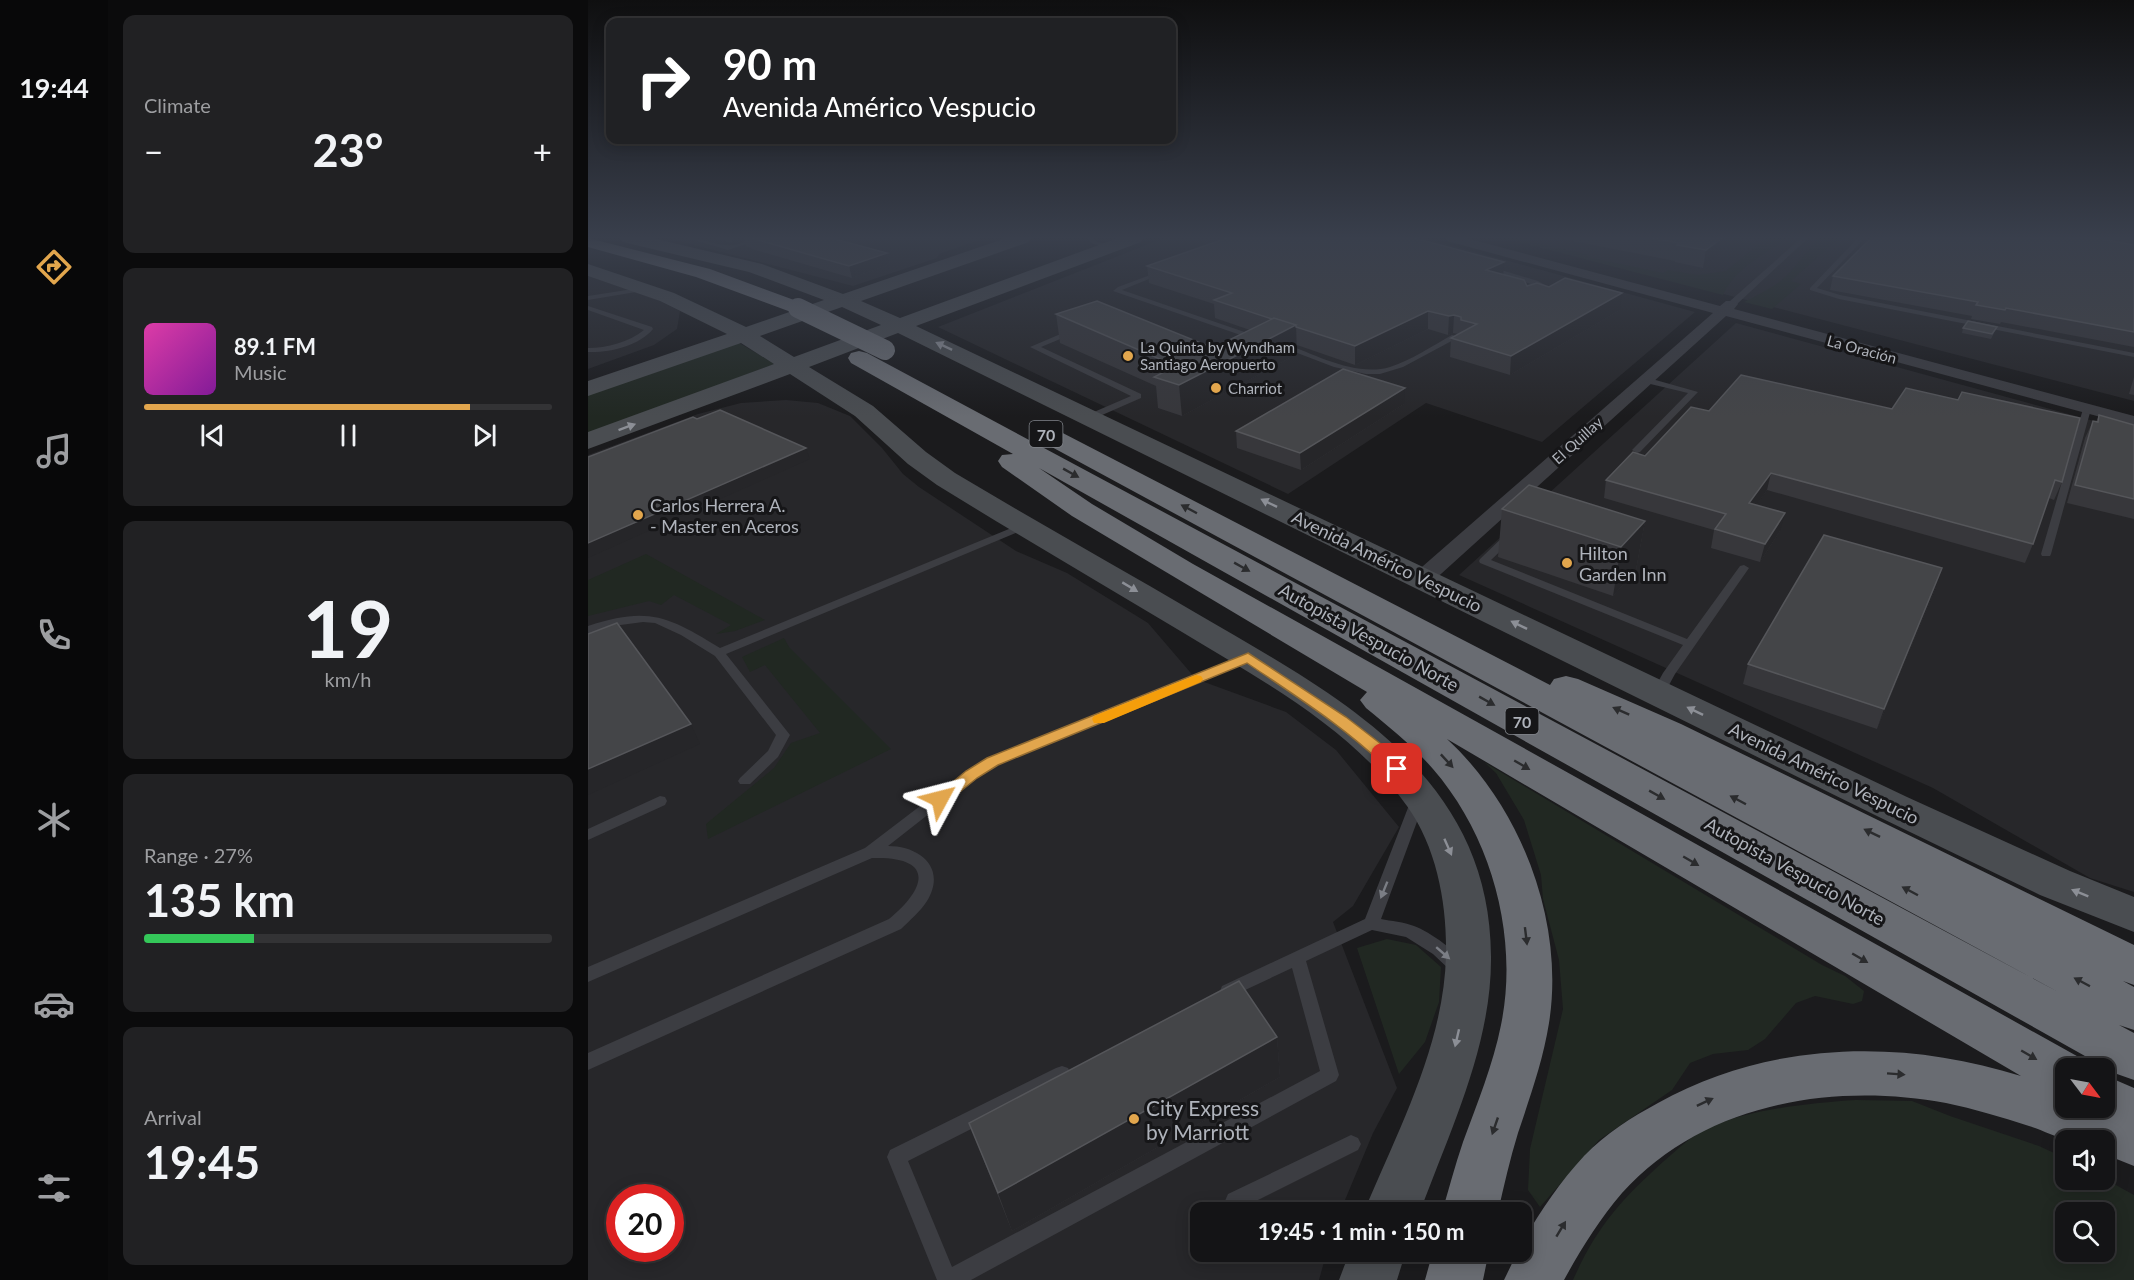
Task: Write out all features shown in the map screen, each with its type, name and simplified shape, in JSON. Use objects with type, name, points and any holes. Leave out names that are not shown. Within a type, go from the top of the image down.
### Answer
[{"type":"highway","name":"Autopista Vespucio Norte","points":[[746,298],[893,338],[951,384],[2134,1010]]},
{"type":"highway","name":"Autopista Vespucio Norte","points":[[760,298],[786,309],[859,358],[2134,1058]]},
{"type":"highway","points":[[777,298],[786,309]]},
{"type":"highway","points":[[909,385],[945,417],[1074,505],[1307,642],[2055,1070]]},
{"type":"highway","points":[[1352,596],[1641,720],[1924,859],[2134,966]]},
{"type":"highway","points":[[1307,642],[1433,747],[1455,770],[1493,825],[1517,886],[1528,951],[1526,1022],[1512,1078],[1488,1146],[1473,1202]]},
{"type":"highway","points":[[1924,859],[2134,952]]},
{"type":"highway","points":[[1533,1280],[1563,1224],[1590,1188],[1619,1158],[1648,1134],[1681,1114],[1714,1098],[1751,1086],[1829,1073],[1866,1072],[1924,1077],[2017,1098],[2134,1141]]},
{"type":"highway","points":[[2115,1104],[2134,1115]]},
{"type":"highway","points":[[1454,1280],[1458,1262]]},
{"type":"street","points":[[667,298],[745,335],[856,406],[989,485],[1051,529],[1080,557]]},
{"type":"street","name":"Avenida Américo Vespucio","points":[[837,298],[893,338],[1090,417],[1984,850],[2055,883],[2134,915]]},
{"type":"street","points":[[588,389],[850,298]]},
{"type":"street","points":[[588,441],[793,365],[893,338],[989,298]]},
{"type":"street","name":"La Oración","points":[[1690,298],[2134,409]]},
{"type":"street","name":"La Oración","points":[[1695,298],[2134,422]]},
{"type":"street","name":"El Quillay","points":[[1423,578],[1727,307]]},
{"type":"street","points":[[610,381],[688,343],[702,328],[704,322],[700,312]]},
{"type":"street","points":[[667,412],[738,398],[787,392],[818,394],[856,406],[931,469],[1248,658],[1314,700],[1360,735],[1397,769],[1420,796],[1439,828],[1460,882],[1469,945],[1468,980],[1455,1048],[1396,1202]]},
{"type":"street","points":[[1368,1280],[1374,1262]]},
{"type":"lane","points":[[1137,298],[1360,371],[1390,370],[1455,337]]},
{"type":"lane","points":[[1727,307],[1737,298]]},
{"type":"lane","points":[[1843,298],[2134,356]]},
{"type":"lane","points":[[588,308],[649,329],[647,333],[630,342],[588,350]]},
{"type":"lane","points":[[1077,330],[1034,347],[1138,396],[1090,417]]},
{"type":"lane","points":[[1636,450],[1694,392],[1645,380]]},
{"type":"lane","points":[[2046,554],[2087,409]]},
{"type":"lane","points":[[718,653],[1026,525]]},
{"type":"lane","points":[[1518,529],[1484,561],[1690,644]]},
{"type":"lane","points":[[1658,693],[1669,673],[1744,568]]},
{"type":"lane","points":[[588,630],[623,620],[654,619],[668,622],[718,653],[783,735],[773,754],[745,782]]},
{"type":"lane","points":[[588,975],[870,852],[971,774],[993,762],[1248,658]]},
{"type":"lane","points":[[1371,922],[1420,796]]},
{"type":"lane","points":[[588,835],[660,801]]},
{"type":"lane","points":[[588,1062],[895,924],[909,914],[920,902],[926,890],[925,868],[919,860],[898,850],[870,852]]},
{"type":"lane","points":[[1213,999],[1371,922],[1410,931],[1425,939],[1455,963],[1468,980]]},
{"type":"lane","points":[[1076,1067],[897,1157],[948,1280],[1330,1075],[1297,957]]},
{"type":"lane","points":[[1235,1201],[1351,1144]]},
{"type":"shaded area","points":[[588,298],[652,298],[680,311],[677,329],[654,345],[588,369]]},
{"type":"shaded area","points":[[1012,298],[1643,298],[1695,312],[1542,442],[1426,403],[1288,494],[938,327]]},
{"type":"shaded area","points":[[1738,298],[2134,298],[2134,401]]},
{"type":"shaded area","points":[[1752,298],[1785,298],[1772,309],[1744,302]]},
{"type":"shaded area","points":[[1736,323],[2134,432],[2134,892],[2090,878],[1933,788],[1459,575]]},
{"type":"shaded area","points":[[739,343],[775,364],[588,434],[588,395]]},
{"type":"shaded area","points":[[786,400],[818,403],[850,416],[882,448],[903,474],[919,487],[1016,551],[1067,573],[1148,623],[1196,679],[1286,712],[1336,750],[1399,827],[1353,906],[1333,922],[1397,1088],[1373,1133],[1344,1202],[1190,1202],[1190,1262],[1324,1262],[1319,1280],[588,1280],[588,455],[698,414],[741,403]]},
{"type":"shaded area","points":[[646,554],[765,620],[735,631],[716,634],[731,625],[674,595],[661,605],[649,601],[588,616],[588,580]]},
{"type":"shaded area","points":[[784,638],[789,647],[891,749],[708,839],[706,824],[774,768],[791,743],[820,733],[765,665],[750,672],[742,657]]},
{"type":"shaded area","points":[[1484,762],[1822,965],[1845,976],[1864,991],[1862,1001],[1853,1004],[1815,996],[1796,1003],[1765,1039],[1748,1050],[1713,1054],[1690,1063],[1672,1090],[1599,1140],[1540,1207],[1528,1190],[1530,1149],[1563,1009],[1559,960],[1543,899],[1541,875],[1524,820],[1496,773]]},
{"type":"shaded area","points":[[1387,939],[1416,945],[1441,967],[1439,1002],[1425,1042],[1399,1074],[1357,948]]},
{"type":"shaded area","points":[[1856,1100],[1912,1101],[2055,1153],[2055,1190],[2115,1190],[2115,1185],[2134,1195],[2134,1280],[1573,1280],[1591,1244],[1611,1215],[1635,1188],[1685,1143],[1724,1121],[1800,1105]]},
{"type":"building","points":[[1220,298],[1614,298],[1511,356],[1451,338],[1477,324],[1461,320],[1461,317],[1454,315],[1428,311],[1355,346],[1214,300]]},
{"type":"building","points":[[1954,298],[2134,298],[2134,332],[2006,308],[2005,310],[1976,305],[1978,302]]},
{"type":"building","points":[[1097,301],[1213,348],[1274,318],[1296,325],[1179,385],[1154,377],[1176,366],[1056,314]]},
{"type":"building","points":[[1968,321],[1997,327],[1992,334],[1963,328]]},
{"type":"building","points":[[1343,369],[1405,388],[1300,453],[1236,431]]},
{"type":"building","points":[[1741,375],[1892,409],[1906,388],[1958,400],[1962,392],[2080,418],[2062,482],[2055,480],[2033,544],[1771,473],[1749,503],[1785,513],[1765,544],[1715,529],[1726,514],[1606,480],[1633,452],[1645,456],[1691,407],[1709,411]]},
{"type":"building","name":"Carlos Herrera A. - Master en Aceros","points":[[720,410],[806,448],[588,543],[588,457],[693,417],[697,419]]},
{"type":"building","points":[[2099,415],[2134,425],[2134,499],[2075,485],[2093,421],[2098,422]]},
{"type":"building","points":[[1529,485],[1645,521],[1621,547],[1502,509]]},
{"type":"building","points":[[1824,535],[1942,568],[1884,709],[1748,664]]},
{"type":"building","points":[[617,623],[691,724],[588,769],[588,634]]},
{"type":"building","points":[[1239,981],[1277,1037],[998,1193],[969,1123]]},
{"type":"slow traffic","points":[[1099,719],[1196,679]]},
{"type":"place","name":"La Quinta by Wyndham Santiago Aeropuerto","points":[[1128,356]]},
{"type":"place","name":"Charriot","points":[[1216,388]]},
{"type":"place","name":"Carlos Herrera A. - Master en Aceros","points":[[638,515]]},
{"type":"place","name":"Hilton Garden Inn","points":[[1567,563]]},
{"type":"place","name":"City Express by Marriott","points":[[1134,1119]]},
{"type":"route","points":[[940,799],[971,774],[993,762],[1248,658],[1341,720],[1375,747],[1397,769]]}]
